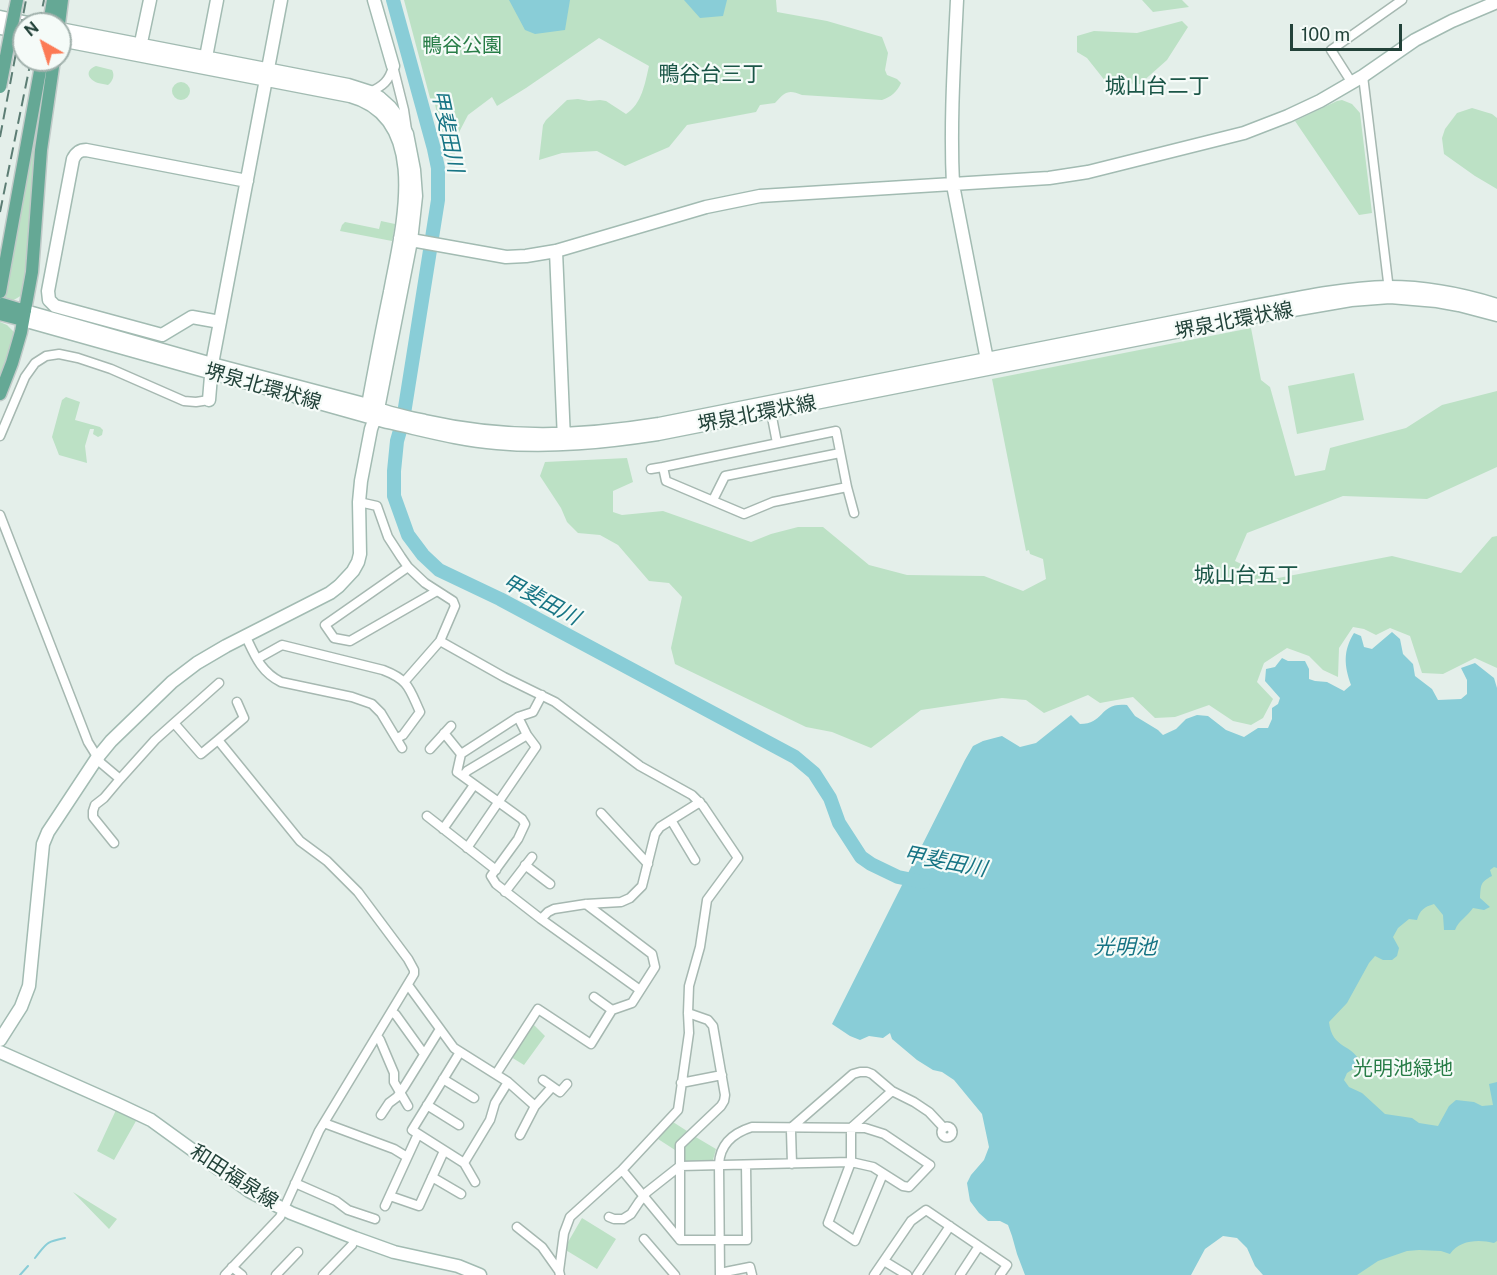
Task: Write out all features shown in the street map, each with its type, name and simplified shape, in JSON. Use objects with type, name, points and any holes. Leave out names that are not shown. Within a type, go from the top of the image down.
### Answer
[{"type":"main road","points":[[0,42],[10,7]]},
{"type":"main road","points":[[0,87],[10,7]]},
{"type":"main road","points":[[24,316],[1,303],[40,72]]},
{"type":"main road","points":[[0,394],[12,363],[32,272],[40,150],[52,72]]},
{"type":"street","points":[[140,50],[150,0]]},
{"type":"street","points":[[206,57],[217,0]]},
{"type":"street","points":[[0,436],[26,377],[35,363],[46,356],[59,354],[78,358],[111,369],[184,400],[196,402],[209,400],[220,322],[281,0]]},
{"type":"street","points":[[0,1040],[21,1007],[29,986],[43,844],[96,758],[179,676],[197,663],[330,593],[346,580],[358,562],[360,554],[359,502],[363,464],[410,240],[416,196],[404,110],[374,0]]},
{"type":"street","points":[[957,0],[953,75],[954,185],[987,364]]},
{"type":"street","points":[[1390,292],[1358,79],[1331,50],[1402,0]]},
{"type":"street","points":[[410,240],[506,257],[526,256],[556,251],[706,207],[760,196],[954,185],[1049,178],[1089,172],[1244,133],[1288,116],[1358,79],[1415,40],[1497,2]]},
{"type":"street","points":[[72,28],[140,50],[267,74],[348,85],[380,98],[398,116],[407,134]]},
{"type":"street","points":[[72,42],[206,57],[360,99],[373,106],[390,122],[398,138],[403,159],[405,204],[410,240]]},
{"type":"street","points":[[370,92],[390,78],[393,66]]},
{"type":"street","points":[[220,322],[192,317],[162,335],[55,306],[49,300],[48,291],[73,159],[80,150],[246,181]]},
{"type":"street","points":[[556,251],[564,440]]},
{"type":"street","name":"堺泉北環状線","points":[[24,316],[373,411],[445,436],[495,443],[564,440],[607,442],[648,436],[771,412],[1318,294],[1351,290],[1390,292],[1428,290],[1460,294],[1497,305]]},
{"type":"street","name":"堺泉北環状線","points":[[1390,292],[1459,304],[1497,315]]},
{"type":"street","name":"堺泉北環状線","points":[[564,440],[987,364]]},
{"type":"street","points":[[771,412],[777,443]]},
{"type":"street","points":[[651,469],[836,431],[854,513]]},
{"type":"street","points":[[713,500],[725,476],[840,453]]},
{"type":"street","points":[[663,467],[666,481],[744,514],[773,502],[847,487]]},
{"type":"street","points":[[359,502],[377,506],[388,537],[400,557],[425,583],[453,601],[455,606],[440,641],[405,681]]},
{"type":"street","points":[[0,515],[88,742],[96,758],[120,779]]},
{"type":"street","points":[[408,567],[325,625],[334,638],[350,641],[437,591]]},
{"type":"street","points":[[246,637],[264,670],[271,677],[281,682],[352,697],[372,704],[381,713],[402,748]]},
{"type":"street","points":[[440,641],[504,677],[542,695],[573,715],[640,766],[692,795],[700,801],[738,858],[707,900],[700,947],[689,986],[689,1033],[678,1110],[622,1170],[570,1217],[564,1233],[560,1273]]},
{"type":"street","points":[[257,658],[282,645],[393,674],[405,681],[420,712],[403,735],[397,738]]},
{"type":"street","points":[[113,838],[93,817],[95,806],[195,699],[219,683]]},
{"type":"street","points":[[461,754],[518,717],[533,712],[542,695]]},
{"type":"street","points":[[174,723],[201,754],[244,718],[237,702]]},
{"type":"street","points":[[467,848],[536,747],[518,717]]},
{"type":"street","points":[[430,749],[447,730],[461,754],[457,772],[522,819],[525,824],[518,839],[491,876],[496,884],[541,920],[640,990]]},
{"type":"street","points":[[463,776],[467,771],[527,735]]},
{"type":"street","points":[[218,740],[300,842],[327,861],[358,892],[414,970],[408,985],[324,1123],[280,1216],[225,1275]]},
{"type":"street","points":[[443,829],[474,785]]},
{"type":"street","points":[[541,920],[554,909],[621,902],[630,898],[642,886],[655,834],[660,826],[700,801]]},
{"type":"street","points":[[601,813],[648,864]]},
{"type":"street","points":[[427,816],[496,870]]},
{"type":"street","points":[[671,820],[695,860]]},
{"type":"street","points":[[506,892],[532,857]]},
{"type":"street","points":[[525,866],[550,884]]},
{"type":"street","points":[[496,1074],[538,1009],[591,1044],[612,1011],[632,1003],[655,967],[652,954],[586,904]]},
{"type":"street","points":[[408,985],[454,1048],[508,1082],[535,1106]]},
{"type":"street","points":[[594,997],[612,1011]]},
{"type":"street","points":[[392,1012],[424,1054]]},
{"type":"street","points":[[680,1240],[680,1145],[721,1106],[725,1095],[713,1026],[708,1020],[688,1013]]},
{"type":"street","points":[[381,1115],[400,1093],[440,1029]]},
{"type":"street","points":[[377,1036],[381,1040],[394,1073],[394,1082],[408,1106]]},
{"type":"street","name":"和田福泉線","points":[[0,1052],[151,1120],[249,1191],[283,1209],[394,1252],[458,1266],[480,1275]]},
{"type":"street","points":[[460,1052],[412,1130],[464,1163],[475,1182]]},
{"type":"street","points":[[792,1164],[792,1127],[853,1074],[860,1072],[872,1074],[892,1092],[922,1106],[944,1128]]},
{"type":"street","points":[[681,1083],[722,1075]]},
{"type":"street","points":[[444,1079],[474,1098]]},
{"type":"street","points":[[543,1080],[560,1092],[567,1084]]},
{"type":"street","points":[[464,1163],[490,1120],[495,1103],[508,1082]]},
{"type":"street","points":[[525,1131],[535,1106],[552,1087]]},
{"type":"street","points":[[882,1174],[855,1241],[828,1223],[851,1162],[852,1127],[892,1092]]},
{"type":"street","points":[[427,1105],[459,1125]]},
{"type":"street","points":[[324,1123],[393,1149],[407,1157]]},
{"type":"street","points":[[609,1217],[614,1219],[632,1214],[647,1192],[680,1166],[720,1164],[851,1162],[873,1167],[903,1186],[909,1187],[930,1165],[884,1134],[865,1128],[752,1127],[739,1131],[725,1144],[720,1157],[720,1164],[720,1274],[750,1267],[752,1275]]},
{"type":"street","points":[[385,1206],[418,1134]]},
{"type":"street","points":[[390,1196],[418,1206],[444,1151]]},
{"type":"street","points":[[622,1170],[680,1240],[747,1240],[746,1165]]},
{"type":"street","points":[[432,1177],[461,1194]]},
{"type":"street","points":[[296,1183],[334,1205],[370,1220]]},
{"type":"street","points":[[874,1275],[911,1221],[926,1210],[1007,1265],[1000,1275]]},
{"type":"street","points":[[916,1275],[950,1226]]},
{"type":"street","points":[[517,1227],[542,1247],[560,1273]]},
{"type":"street","points":[[323,1275],[352,1245],[355,1238]]},
{"type":"street","points":[[644,1239],[675,1275]]},
{"type":"street","points":[[960,1275],[979,1246]]},
{"type":"street","points":[[276,1275],[283,1262],[298,1252]]},
{"type":"street","points":[[884,1261],[907,1275]]},
{"type":"street","points":[[232,1267],[242,1275]]},
{"type":"green space","name":"鴨谷公園","points":[[404,0],[776,0],[777,12],[827,21],[882,37],[888,53],[885,70],[887,75],[901,83],[893,94],[882,100],[787,93],[775,103],[760,105],[756,112],[687,125],[669,147],[625,166],[597,151],[562,153],[539,160],[543,125],[567,100],[606,101],[626,114],[639,99],[649,66],[599,38],[497,106],[492,97],[468,115],[455,140],[455,167],[449,167],[434,100],[430,98]]},
{"type":"green space","points":[[1142,0],[1182,0],[1189,7],[1153,12]]},
{"type":"green space","points":[[1182,21],[1188,27],[1167,60],[1140,84],[1106,82],[1087,58],[1077,52],[1077,36],[1094,31],[1137,33]]},
{"type":"green space","points":[[96,66],[112,70],[113,78],[108,85],[98,83],[90,77],[90,70]]},
{"type":"green space","points":[[177,82],[185,82],[190,87],[188,98],[177,100],[172,95],[172,87]]},
{"type":"green space","points":[[1342,100],[1352,104],[1360,113],[1372,213],[1359,215],[1295,121]]},
{"type":"green space","points":[[1472,108],[1492,114],[1497,118],[1497,189],[1444,154],[1442,138],[1445,129],[1457,113]]},
{"type":"green space","points":[[31,150],[35,151],[31,230],[24,294],[12,301],[4,298]]},
{"type":"green space","points":[[381,221],[395,224],[392,241],[340,231],[345,222],[379,229]]},
{"type":"green space","points":[[0,322],[16,334],[0,383]]},
{"type":"green space","points":[[1251,328],[1261,380],[1270,387],[1295,476],[1325,470],[1330,448],[1406,428],[1442,405],[1497,391],[1497,467],[1427,499],[1343,496],[1247,533],[1235,561],[1273,579],[1392,556],[1461,573],[1492,537],[1497,536],[1497,668],[1475,658],[1443,674],[1422,673],[1410,636],[1390,628],[1376,635],[1353,627],[1339,648],[1338,677],[1323,670],[1309,656],[1287,648],[1264,663],[1257,682],[1273,699],[1263,718],[1251,725],[1233,721],[1209,705],[1175,717],[1155,718],[1133,697],[1100,703],[1088,695],[1044,713],[1026,700],[1002,698],[921,710],[871,748],[832,732],[806,727],[675,664],[671,648],[682,597],[669,583],[649,581],[618,545],[600,535],[578,533],[567,522],[561,508],[540,476],[545,462],[627,458],[633,482],[613,491],[613,512],[622,515],[663,511],[751,542],[798,527],[823,527],[869,565],[907,575],[984,576],[1023,591],[1046,579],[1043,559],[1030,554],[1029,550],[1026,551],[992,379]]},
{"type":"green space","points":[[1354,373],[1364,420],[1297,434],[1288,386]]},
{"type":"green space","points":[[66,397],[80,402],[75,420],[100,427],[103,430],[102,435],[98,437],[93,434],[94,429],[90,429],[85,446],[87,463],[59,455],[52,437],[62,400]]},
{"type":"green space","name":"光明池緑地","points":[[1497,842],[1497,1275],[1275,1275],[1309,1065],[1372,916]]},
{"type":"green space","points":[[532,1023],[545,1036],[524,1065],[511,1057]]},
{"type":"green space","points":[[116,1110],[136,1121],[114,1160],[97,1151]]},
{"type":"green space","points":[[673,1122],[687,1131],[679,1139],[675,1150],[658,1139]]},
{"type":"green space","points":[[694,1136],[716,1149],[710,1163],[684,1161],[684,1146]]},
{"type":"green space","points":[[73,1192],[117,1219],[109,1229]]},
{"type":"green space","points":[[582,1218],[616,1239],[597,1269],[564,1249]]},
{"type":"water","points":[[509,0],[570,0],[565,30],[535,34],[525,30]]},
{"type":"water","points":[[684,0],[727,0],[723,16],[700,18]]},
{"type":"water","name":"光明池","points":[[1392,632],[1400,639],[1403,654],[1413,664],[1415,676],[1432,689],[1438,700],[1461,699],[1467,694],[1467,680],[1461,668],[1475,663],[1494,678],[1497,688],[1497,868],[1490,870],[1492,876],[1483,882],[1481,887],[1480,898],[1490,907],[1484,910],[1473,908],[1455,930],[1444,930],[1443,915],[1434,904],[1423,909],[1417,920],[1409,919],[1398,928],[1393,937],[1399,948],[1397,956],[1392,960],[1383,960],[1375,956],[1347,1003],[1329,1022],[1334,1037],[1357,1057],[1361,1064],[1347,1073],[1344,1080],[1349,1087],[1362,1093],[1385,1114],[1412,1118],[1419,1123],[1438,1126],[1449,1106],[1456,1100],[1474,1102],[1482,1106],[1493,1105],[1489,1084],[1497,1082],[1497,1241],[1494,1243],[1476,1241],[1464,1243],[1450,1254],[1441,1251],[1407,1251],[1378,1261],[1357,1275],[1263,1275],[1255,1266],[1247,1248],[1237,1238],[1223,1236],[1205,1249],[1191,1275],[1025,1275],[1008,1225],[1000,1221],[988,1221],[970,1201],[967,1183],[984,1160],[989,1147],[982,1114],[954,1080],[917,1060],[892,1039],[890,1033],[883,1038],[869,1036],[860,1040],[832,1024],[965,760],[973,746],[983,741],[1002,736],[1020,747],[1036,743],[1071,715],[1080,724],[1088,723],[1111,707],[1118,705],[1127,705],[1135,716],[1163,735],[1176,729],[1186,719],[1197,715],[1208,716],[1226,730],[1244,737],[1258,728],[1268,728],[1272,719],[1272,708],[1278,704],[1280,698],[1265,681],[1266,669],[1275,667],[1282,658],[1288,661],[1305,661],[1309,669],[1309,679],[1327,682],[1344,691],[1351,685],[1346,658],[1354,633],[1361,636],[1364,647],[1372,649]]},
{"type":"waterway","name":"甲斐田川","points":[[393,0],[438,168],[438,200],[403,420],[397,441],[394,471],[394,496],[408,535],[423,555],[439,570],[500,599],[795,757],[814,773],[830,798],[839,823],[861,857],[898,877],[923,882]]},
{"type":"waterway","points":[[35,1258],[47,1244],[65,1238]]},
{"type":"waterway","points":[[20,1275],[28,1266]]},
{"type":"railway","points":[[0,137],[26,0]]},
{"type":"railway","points":[[42,12],[44,0]]},
{"type":"railway","points":[[0,212],[29,72]]},
{"type":"district","name":"鴨谷台三丁","points":[[711,75]]},
{"type":"district","name":"城山台二丁","points":[[1157,87]]},
{"type":"district","name":"城山台五丁","points":[[1246,576]]}]
